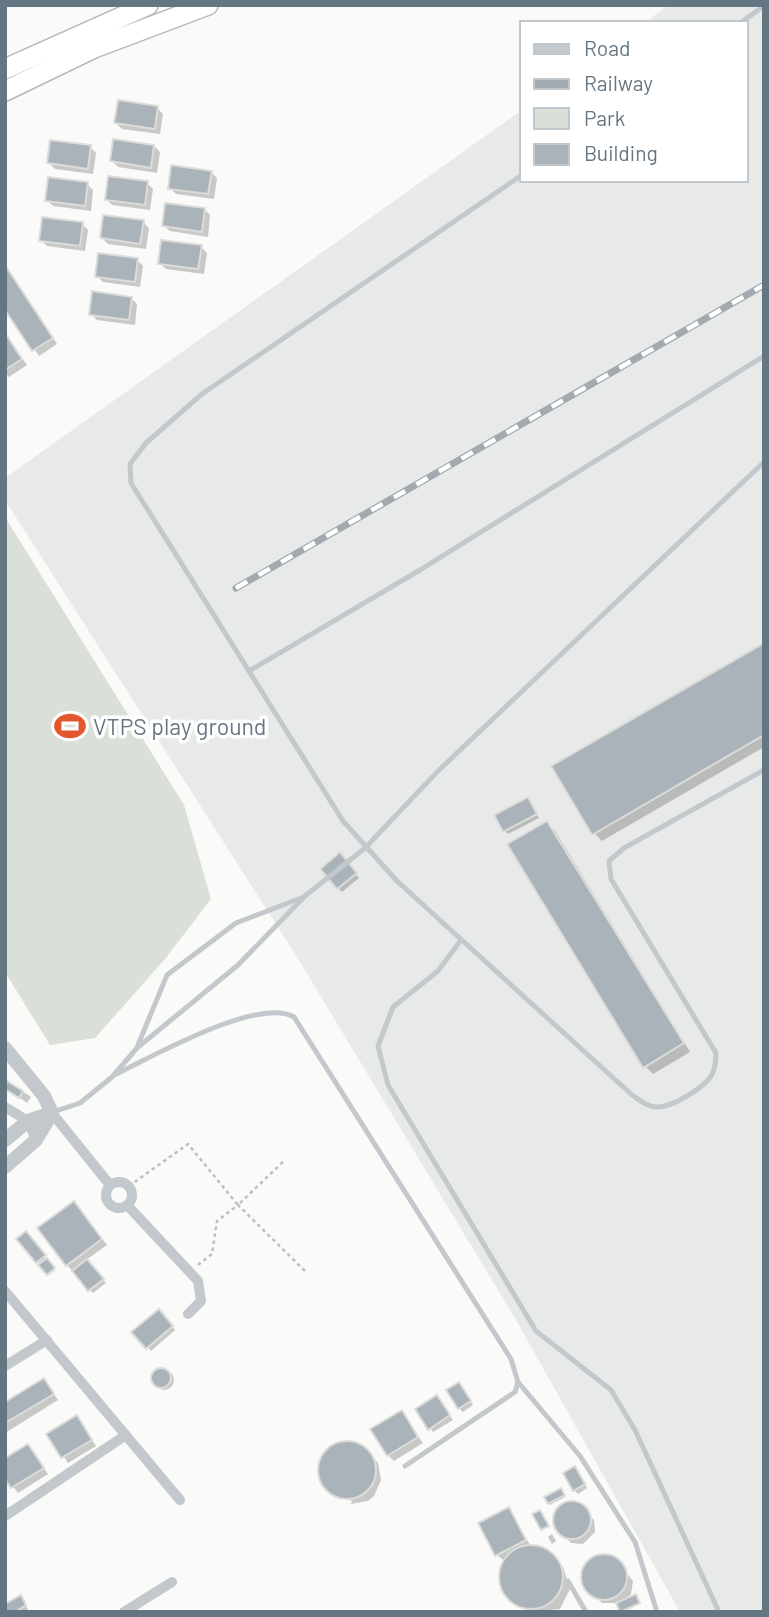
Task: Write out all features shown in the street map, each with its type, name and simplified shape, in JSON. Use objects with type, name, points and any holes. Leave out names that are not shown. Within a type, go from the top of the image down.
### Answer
[{"type":"highway","points":[[5,69],[148,5]]},
{"type":"highway","points":[[5,91],[94,48],[208,5]]},
{"type":"street","points":[[7,1055],[44,1096],[52,1112],[110,1185]]},
{"type":"street","points":[[5,1107],[28,1121],[36,1140]]},
{"type":"street","points":[[5,1140],[28,1121],[52,1112]]},
{"type":"street","points":[[5,1167],[36,1140],[52,1112]]},
{"type":"street","points":[[118,1181],[129,1186],[132,1198],[127,1205],[114,1207],[107,1201],[106,1192],[110,1185],[118,1181]]},
{"type":"street","points":[[127,1205],[198,1281],[201,1301],[188,1314]]},
{"type":"street","points":[[5,1291],[180,1500]]},
{"type":"street","points":[[5,1366],[47,1340]]},
{"type":"street","points":[[5,1516],[125,1435]]},
{"type":"street","points":[[124,1612],[172,1581]]},
{"type":"lane","points":[[743,21],[764,6]]},
{"type":"lane","points":[[520,176],[202,394],[146,443],[130,464],[131,483],[343,821],[365,848],[632,1096],[655,1107],[671,1104],[709,1080],[715,1069],[716,1053],[611,879],[609,862],[624,848],[764,770]]},
{"type":"lane","points":[[249,671],[420,570],[764,356]]},
{"type":"lane","points":[[52,1112],[79,1103],[112,1077],[137,1048],[238,965],[305,896],[365,848],[438,771],[764,462]]},
{"type":"lane","points":[[137,1048],[167,975],[236,923],[305,896]]},
{"type":"lane","points":[[461,940],[438,971],[393,1007],[378,1046],[388,1085],[536,1331],[611,1390],[635,1430],[719,1612]]},
{"type":"lane","points":[[112,1077],[214,1026],[275,1013],[295,1017],[511,1359],[518,1382],[580,1455],[635,1542],[657,1612]]},
{"type":"lane","points":[[405,1466],[514,1392],[518,1382]]},
{"type":"lane","points":[[568,1581],[586,1612]]},
{"type":"path","points":[[129,1186],[188,1144],[238,1205],[306,1272]]},
{"type":"path","points":[[190,1271],[212,1254],[217,1221],[238,1205],[285,1160]]},
{"type":"shaded area","points":[[669,5],[764,5],[764,1612],[680,1612],[516,1320],[297,957],[5,500],[5,478],[520,111],[520,182],[748,182],[748,21],[647,21]]},
{"type":"green space","name":"VTPS play ground","points":[[5,517],[184,805],[211,899],[165,959],[95,1038],[50,1045],[5,972]]},
{"type":"building","points":[[118,100],[158,106],[155,129],[114,123]]},
{"type":"building","points":[[113,139],[154,145],[151,168],[110,161]]},
{"type":"building","points":[[50,140],[91,145],[88,169],[47,163]]},
{"type":"building","points":[[171,165],[212,171],[208,194],[168,189]]},
{"type":"building","points":[[108,176],[148,181],[145,205],[105,200]]},
{"type":"building","points":[[48,177],[88,182],[85,206],[45,201]]},
{"type":"building","points":[[165,203],[205,208],[202,232],[162,226]]},
{"type":"building","points":[[103,215],[144,220],[140,244],[100,238]]},
{"type":"building","points":[[42,217],[83,222],[80,246],[39,241]]},
{"type":"building","points":[[161,240],[202,245],[198,269],[158,264]]},
{"type":"building","points":[[98,253],[138,258],[135,282],[95,277]]},
{"type":"building","points":[[5,265],[53,338],[32,351],[5,310]]},
{"type":"building","points":[[92,291],[132,297],[129,320],[89,315]]},
{"type":"building","points":[[5,333],[22,359],[5,370]]},
{"type":"building","points":[[764,643],[764,735],[592,835],[551,766]]},
{"type":"building","points":[[528,797],[537,814],[503,832],[494,815]]},
{"type":"building","points":[[547,821],[684,1043],[643,1068],[507,844]]},
{"type":"building","points":[[340,852],[357,873],[337,889],[320,869]]},
{"type":"building","points":[[7,1081],[23,1091],[19,1098],[5,1089]]},
{"type":"building","points":[[74,1201],[102,1239],[66,1266],[37,1228]]},
{"type":"building","points":[[26,1231],[46,1255],[36,1263],[16,1239]]},
{"type":"building","points":[[47,1258],[55,1268],[47,1275],[38,1265]]},
{"type":"building","points":[[87,1259],[104,1279],[88,1291],[72,1271]]},
{"type":"building","points":[[159,1309],[173,1326],[146,1349],[131,1332]]},
{"type":"building","points":[[157,1368],[165,1368],[171,1378],[165,1388],[157,1388],[151,1382],[151,1374]]},
{"type":"building","points":[[44,1378],[54,1394],[5,1423],[5,1402]]},
{"type":"building","points":[[459,1382],[471,1401],[458,1409],[446,1390]]},
{"type":"building","points":[[437,1395],[450,1415],[428,1430],[415,1409]]},
{"type":"building","points":[[402,1410],[418,1437],[387,1456],[370,1429]]},
{"type":"building","points":[[77,1415],[92,1440],[61,1458],[46,1434]]},
{"type":"building","points":[[341,1441],[353,1441],[368,1449],[376,1464],[376,1476],[368,1491],[353,1499],[341,1499],[326,1491],[318,1476],[318,1464],[326,1449]]},
{"type":"building","points":[[28,1444],[44,1468],[11,1488],[5,1479],[5,1458]]},
{"type":"building","points":[[575,1466],[585,1484],[573,1491],[563,1473]]},
{"type":"building","points":[[561,1488],[565,1495],[548,1504],[544,1497]]},
{"type":"building","points":[[572,1501],[585,1507],[591,1520],[585,1533],[572,1539],[559,1533],[553,1520],[559,1507]]},
{"type":"building","points":[[509,1507],[526,1540],[495,1556],[478,1523]]},
{"type":"building","points":[[540,1510],[549,1526],[541,1530],[532,1514]]},
{"type":"building","points":[[531,1545],[549,1551],[557,1559],[563,1577],[557,1595],[549,1603],[531,1609],[513,1603],[505,1595],[499,1577],[505,1559],[513,1551]]},
{"type":"building","points":[[604,1554],[620,1561],[627,1577],[620,1593],[604,1600],[588,1593],[581,1577],[588,1561]]},
{"type":"building","points":[[636,1594],[640,1603],[620,1612],[616,1603]]},
{"type":"building","points":[[21,1595],[26,1605],[15,1612],[5,1612],[5,1604]]},
{"type":"railway","points":[[236,588],[764,285]]},
{"type":"place","name":"VTPS play ground","points":[[70,726]]}]
